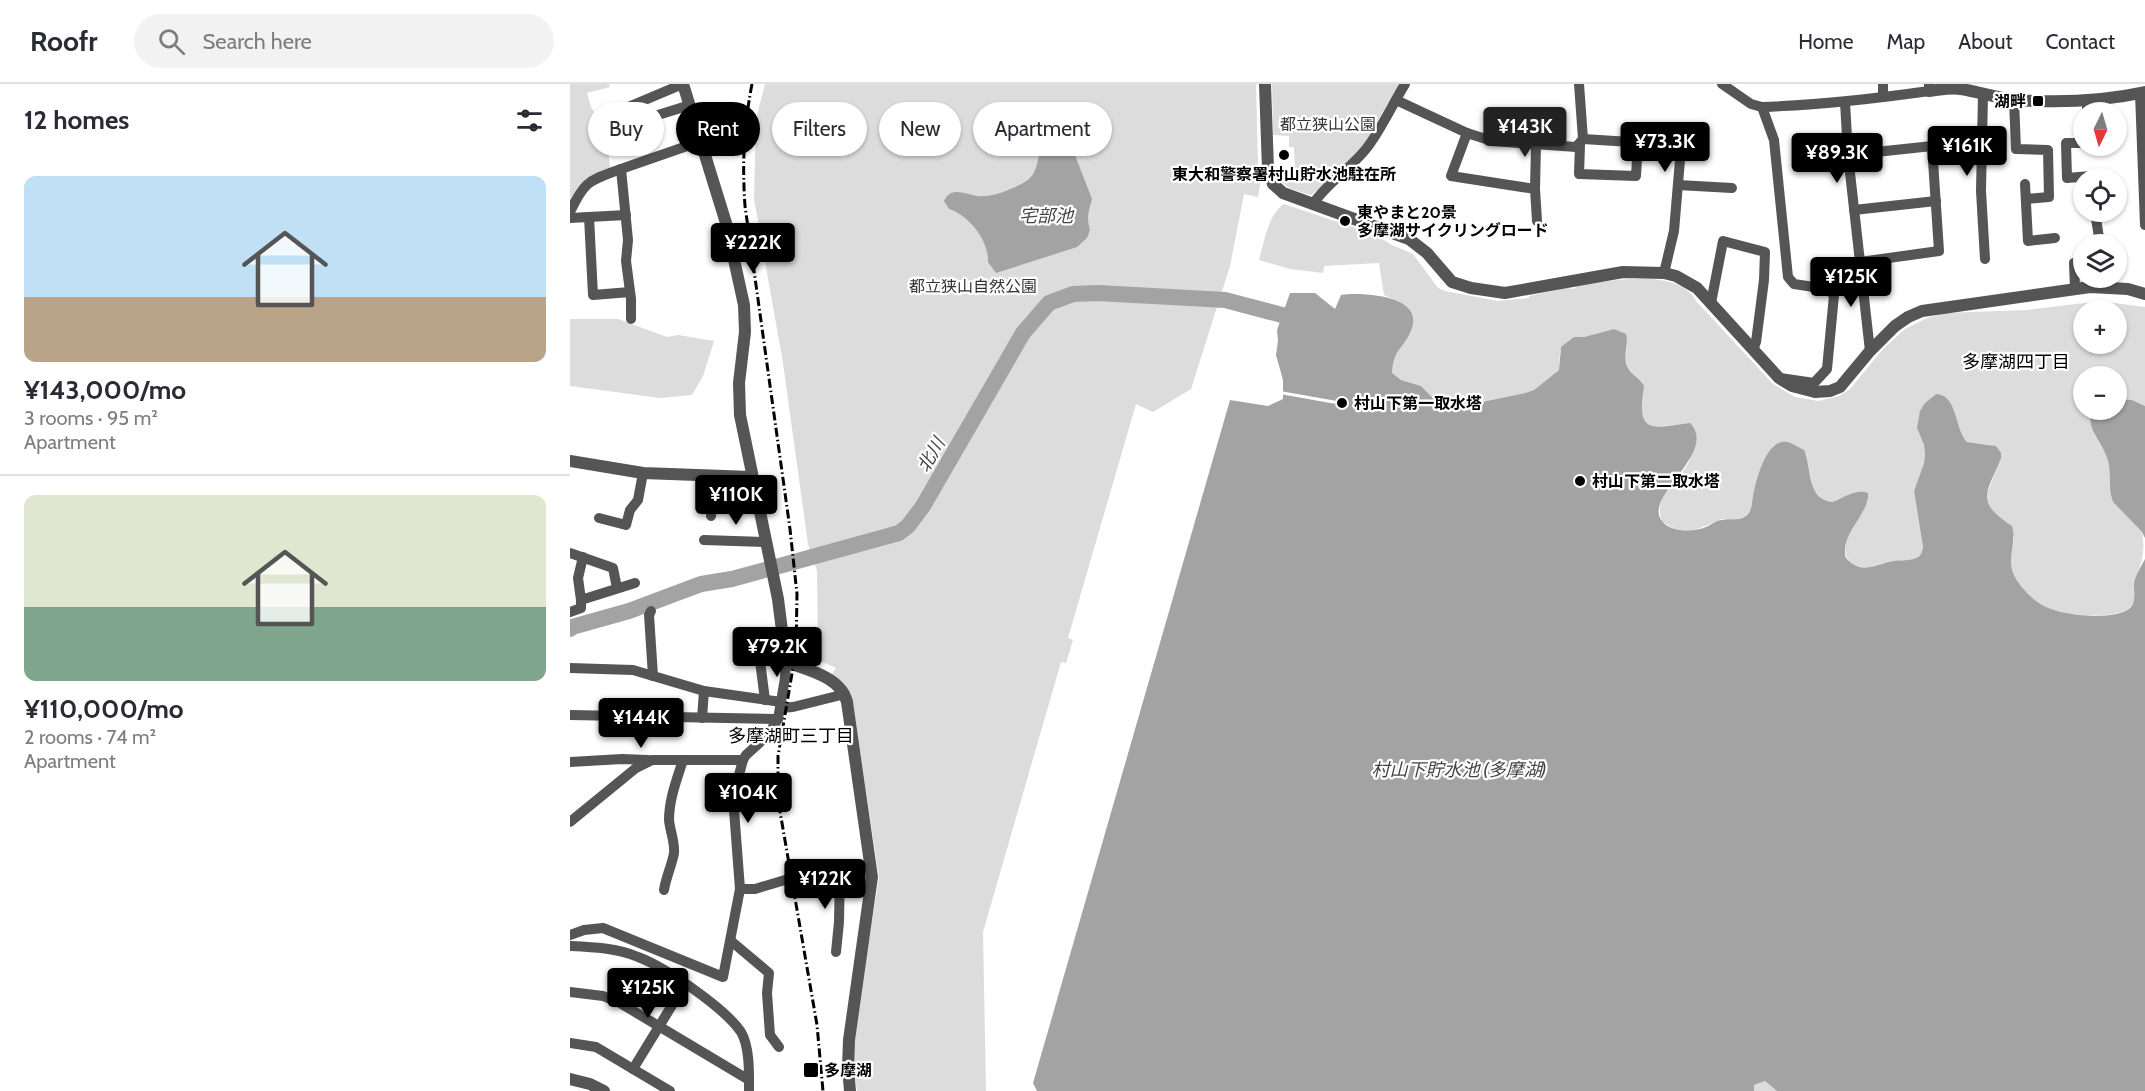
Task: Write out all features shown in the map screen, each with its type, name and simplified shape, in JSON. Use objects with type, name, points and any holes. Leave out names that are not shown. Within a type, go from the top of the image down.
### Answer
[{"type":"street","points":[[676,114],[626,125],[621,110],[683,84],[689,102]]},
{"type":"street","points":[[1265,84],[1270,179],[1283,193],[1409,239],[1427,253],[1452,282],[1480,290],[1505,293],[1623,272],[1664,273],[1676,276],[1691,283],[1779,378],[1801,389],[1830,392],[1844,384],[1870,351],[1901,321],[1922,311],[2075,289],[2112,287],[2145,294]]},
{"type":"street","points":[[1313,204],[1318,196],[1367,147],[1405,84]]},
{"type":"street","points":[[1579,84],[1581,142],[1579,174],[1636,176],[1638,142]]},
{"type":"street","points":[[1722,84],[1751,104],[1762,107],[1845,102],[1929,87],[1956,88],[2014,100],[2073,106]]},
{"type":"street","points":[[1883,84],[1883,97]]},
{"type":"street","points":[[2105,102],[2142,92],[2145,225]]},
{"type":"street","points":[[1983,94],[1980,191],[1985,259]]},
{"type":"street","points":[[1396,100],[1467,133],[1498,142],[1571,148],[1581,142],[1679,145],[1681,148],[1674,231],[1664,273]]},
{"type":"street","points":[[2014,100],[2016,149],[2048,150],[2049,197],[2026,199]]},
{"type":"street","points":[[1845,102],[1848,155],[1870,351]]},
{"type":"street","points":[[1762,107],[1774,140],[1788,277],[1794,284],[1827,289],[1834,295],[1827,369],[1814,383],[1779,378]]},
{"type":"street","points":[[1467,133],[1451,176],[1535,189]]},
{"type":"street","points":[[2073,143],[2066,143],[2067,178],[2073,178]]},
{"type":"street","points":[[1848,155],[1951,144]]},
{"type":"street","points":[[1536,145],[1535,189],[1538,221]]},
{"type":"street","points":[[1860,262],[1939,251],[1932,146]]},
{"type":"street","points":[[570,212],[580,190],[590,180],[676,150]]},
{"type":"street","points":[[570,935],[597,928],[609,930],[723,976],[740,890],[733,802],[743,760],[768,735],[779,710],[786,663],[774,578],[751,477],[738,397],[746,332],[744,305],[726,223],[706,156]]},
{"type":"street","points":[[621,169],[626,215],[626,261],[631,320]]},
{"type":"street","points":[[2025,184],[2028,241],[2055,238]]},
{"type":"street","points":[[1678,185],[1732,188]]},
{"type":"street","points":[[1854,210],[1936,201]]},
{"type":"street","points":[[570,218],[626,215]]},
{"type":"street","points":[[589,217],[593,295],[630,292]]},
{"type":"street","points":[[1711,303],[1723,241],[1765,252],[1764,280],[1753,350]]},
{"type":"street","points":[[570,461],[643,473],[751,477]]},
{"type":"street","points":[[599,518],[626,525],[630,510],[638,500],[643,473]]},
{"type":"street","points":[[711,516],[713,477]]},
{"type":"street","points":[[704,540],[720,544],[766,542]]},
{"type":"street","points":[[570,553],[613,568],[616,588]]},
{"type":"street","points":[[570,612],[581,608],[578,578],[583,557]]},
{"type":"street","points":[[581,600],[635,583]]},
{"type":"street","points":[[651,611],[649,615],[653,676]]},
{"type":"street","points":[[760,661],[765,700]]},
{"type":"street","points":[[786,663],[831,680],[844,694],[850,720],[872,877],[849,1040],[850,1091]]},
{"type":"street","points":[[570,668],[621,668],[704,691],[765,700],[779,710]]},
{"type":"street","points":[[702,718],[704,691]]},
{"type":"street","points":[[570,715],[702,718],[779,710],[844,694]]},
{"type":"street","points":[[570,762],[622,759],[743,760]]},
{"type":"street","points":[[570,822],[636,768],[652,760]]},
{"type":"street","points":[[664,890],[674,852],[669,820],[674,785],[683,760]]},
{"type":"street","points":[[740,890],[754,890],[785,880],[871,865]]},
{"type":"street","points":[[836,952],[840,870]]},
{"type":"street","points":[[731,941],[769,974],[767,993],[770,1035],[779,1047]]},
{"type":"street","points":[[570,946],[594,947],[638,957],[685,984],[730,1021],[742,1034],[749,1085]]},
{"type":"street","points":[[633,1069],[685,984]]},
{"type":"street","points":[[570,992],[603,996],[620,1003],[660,1026],[749,1085]]},
{"type":"street","points":[[570,1043],[596,1047],[670,1091]]},
{"type":"street","points":[[570,1079],[590,1084],[604,1091]]},
{"type":"green space","points":[[570,84],[609,84],[610,87],[587,93],[590,102],[588,156],[609,156],[610,169],[577,188],[570,205]]},
{"type":"green space","name":"都立狭山自然公園","points":[[765,84],[1256,84],[1258,165],[1261,180],[1258,197],[1244,194],[1230,266],[1191,389],[1153,412],[1136,404],[1068,638],[1073,640],[1066,663],[1061,662],[983,932],[986,1091],[857,1091],[851,1049],[879,878],[850,692],[831,675],[836,668],[818,660],[817,571],[808,544],[783,363],[754,199],[755,156],[760,156],[760,103]]},
{"type":"green space","name":"都立狭山公園","points":[[1272,84],[1399,84],[1364,145],[1334,177],[1311,195],[1284,185],[1277,176],[1275,170],[1295,169],[1294,147],[1289,147],[1289,136],[1273,135]]},
{"type":"green space","points":[[1284,204],[1376,235],[1413,254],[1438,288],[1498,301],[1529,298],[1529,296],[1606,281],[1641,279],[1674,284],[1687,290],[1773,384],[1795,397],[1818,401],[1839,396],[1850,389],[1883,349],[1905,329],[1927,318],[1945,313],[2026,310],[2073,304],[2073,354],[2127,354],[2127,305],[2145,307],[2145,406],[2127,400],[2127,366],[2073,366],[2073,420],[2092,420],[2095,436],[2107,456],[2111,470],[2113,502],[2142,532],[2143,555],[2135,580],[2135,596],[2132,604],[2114,614],[2079,615],[2049,609],[2028,594],[2019,584],[2011,564],[2014,537],[1990,509],[1987,501],[1987,494],[1997,468],[1992,445],[1967,442],[1952,406],[1943,396],[1936,394],[1925,403],[1917,428],[1925,454],[1914,491],[1923,547],[1921,554],[1916,558],[1891,561],[1870,567],[1861,567],[1852,563],[1845,550],[1847,541],[1854,523],[1868,501],[1841,498],[1832,502],[1822,499],[1813,489],[1806,454],[1786,443],[1773,446],[1746,516],[1739,519],[1723,519],[1684,531],[1670,526],[1662,521],[1661,502],[1665,493],[1689,462],[1693,446],[1690,423],[1663,426],[1647,424],[1642,411],[1643,382],[1628,367],[1626,363],[1627,346],[1614,329],[1584,337],[1574,337],[1560,351],[1559,370],[1534,390],[1453,408],[1442,407],[1421,386],[1401,380],[1392,373],[1394,356],[1410,332],[1414,320],[1413,314],[1407,307],[1384,295],[1379,263],[1324,266],[1323,273],[1290,269],[1259,260],[1267,229],[1274,215]]},
{"type":"green space","points":[[570,319],[618,319],[667,337],[678,335],[714,341],[703,376],[692,395],[660,398],[570,386]]},
{"type":"green space","points":[[1765,1081],[1777,1091],[1754,1091],[1754,1085]]},
{"type":"water","name":"宅部池","points":[[1039,156],[1075,156],[1092,199],[1088,218],[1090,230],[1087,238],[1077,247],[996,273],[988,262],[985,246],[977,230],[964,217],[949,209],[944,201],[954,192],[989,196],[1004,191],[1029,179],[1036,168]]},
{"type":"water","name":"村山下貯水池 (多摩湖)","points":[[1290,293],[1315,293],[1335,309],[1341,295],[1350,294],[1388,298],[1409,308],[1413,317],[1412,328],[1397,353],[1392,373],[1401,380],[1421,386],[1442,407],[1453,408],[1534,390],[1559,370],[1561,347],[1574,337],[1584,337],[1614,329],[1626,334],[1626,364],[1644,386],[1642,413],[1645,421],[1649,425],[1656,426],[1690,423],[1696,435],[1695,447],[1689,461],[1662,499],[1659,511],[1662,521],[1671,528],[1695,530],[1720,520],[1739,519],[1748,514],[1763,462],[1773,447],[1787,442],[1804,450],[1814,489],[1824,500],[1832,502],[1854,493],[1868,493],[1865,507],[1845,545],[1845,556],[1849,561],[1865,568],[1918,557],[1923,547],[1914,491],[1925,454],[1917,428],[1920,411],[1925,403],[1936,394],[1943,396],[1952,406],[1967,442],[1996,446],[2001,453],[1988,489],[1988,503],[1992,510],[2012,526],[2012,569],[2020,585],[2035,600],[2046,607],[2069,614],[2104,616],[2124,611],[2133,605],[2134,584],[2145,559],[2145,1091],[1777,1091],[1765,1081],[1754,1085],[1754,1091],[1037,1091],[1033,1083],[1230,400],[1268,406],[1283,399],[1283,380],[1276,355],[1277,330]]},
{"type":"water","points":[[2127,400],[2145,406],[2145,538],[2113,502],[2108,461],[2091,420],[2127,420]]},
{"type":"pier","points":[[1280,391],[1337,401],[1336,404],[1280,394]]},
{"type":"waterway","name":"北川","points":[[570,629],[629,611],[701,584],[732,579],[899,533],[908,526],[923,506],[1023,333],[1049,303],[1073,294],[1098,293],[1225,300],[1282,315]]},
{"type":"railway","points":[[752,84],[744,145],[745,206],[797,594],[796,650],[778,756],[778,800],[817,1025],[823,1091]]},
{"type":"place","name":"湖畔","points":[[2038,101]]},
{"type":"place","name":"東大和警察署村山貯水池駐在所","points":[[1284,155]]},
{"type":"place","name":"東やまと20景 多摩湖サイクリングロード","points":[[1345,221]]},
{"type":"place","name":"村山下第一取水塔","points":[[1342,403]]},
{"type":"place","name":"村山下第二取水塔","points":[[1580,481]]},
{"type":"place","name":"多摩湖","points":[[811,1070]]},
{"type":"district","name":"多摩湖四丁目","points":[[2016,362]]},
{"type":"district","name":"多摩湖町三丁目","points":[[791,736]]}]
